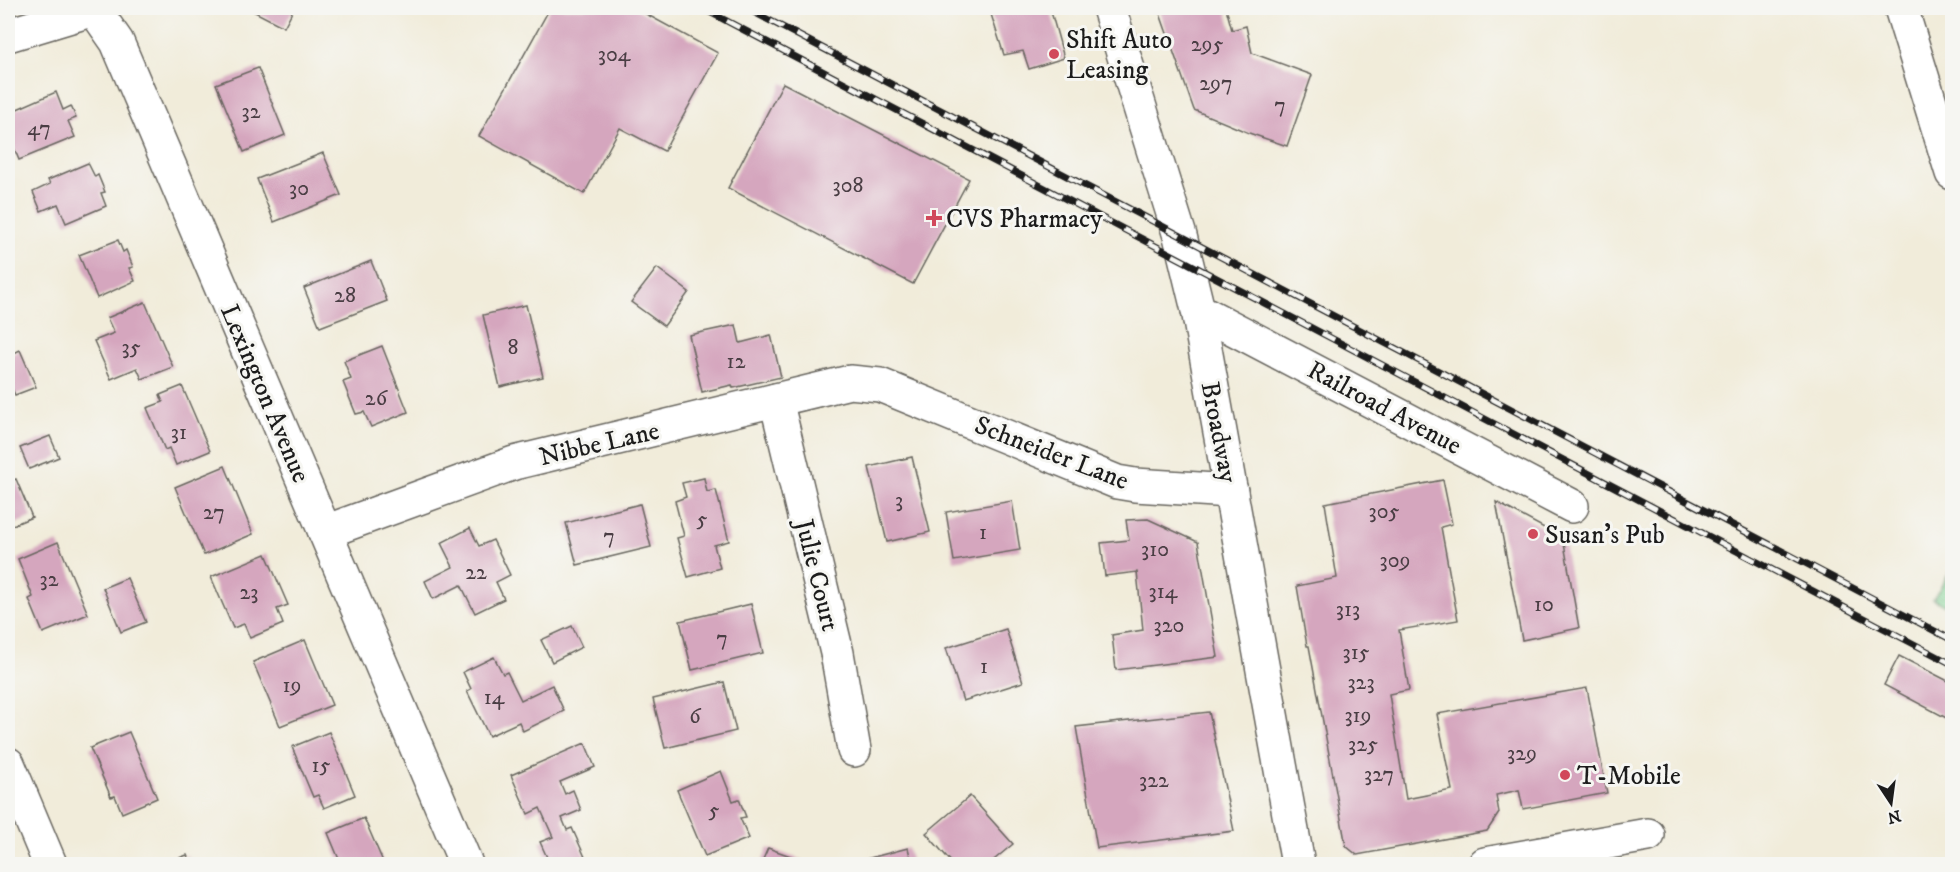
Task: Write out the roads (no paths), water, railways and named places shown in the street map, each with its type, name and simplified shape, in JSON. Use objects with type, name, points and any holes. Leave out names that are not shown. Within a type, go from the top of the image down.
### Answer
[{"type":"street","name":"Broadway","points":[[1109,8],[1180,236],[1198,310],[1298,864]]},
{"type":"street","points":[[1901,8],[1953,172]]},
{"type":"street","name":"Lexington Avenue","points":[[8,35],[94,9],[117,42],[466,864]]},
{"type":"street","name":"Railroad Avenue","points":[[1198,310],[1572,506]]},
{"type":"street","name":"Nibbe Lane","points":[[325,532],[514,463],[850,382],[880,385]]},
{"type":"street","name":"Schneider Lane","points":[[880,385],[1117,482],[1231,490]]},
{"type":"street","name":"Julie Court","points":[[776,400],[837,653],[854,750]]},
{"type":"street","points":[[8,764],[50,864]]},
{"type":"street","points":[[1485,864],[1648,835]]},
{"type":"railway","points":[[702,8],[1952,664]]},
{"type":"railway","points":[[746,8],[1952,640]]},
{"type":"place","name":"Shift Auto Leasing","points":[[1054,54]]},
{"type":"place","name":"CVS Pharmacy","points":[[934,218]]},
{"type":"place","name":"Susan’s Pub","points":[[1533,534]]},
{"type":"place","name":"T-Mobile","points":[[1565,775]]}]
